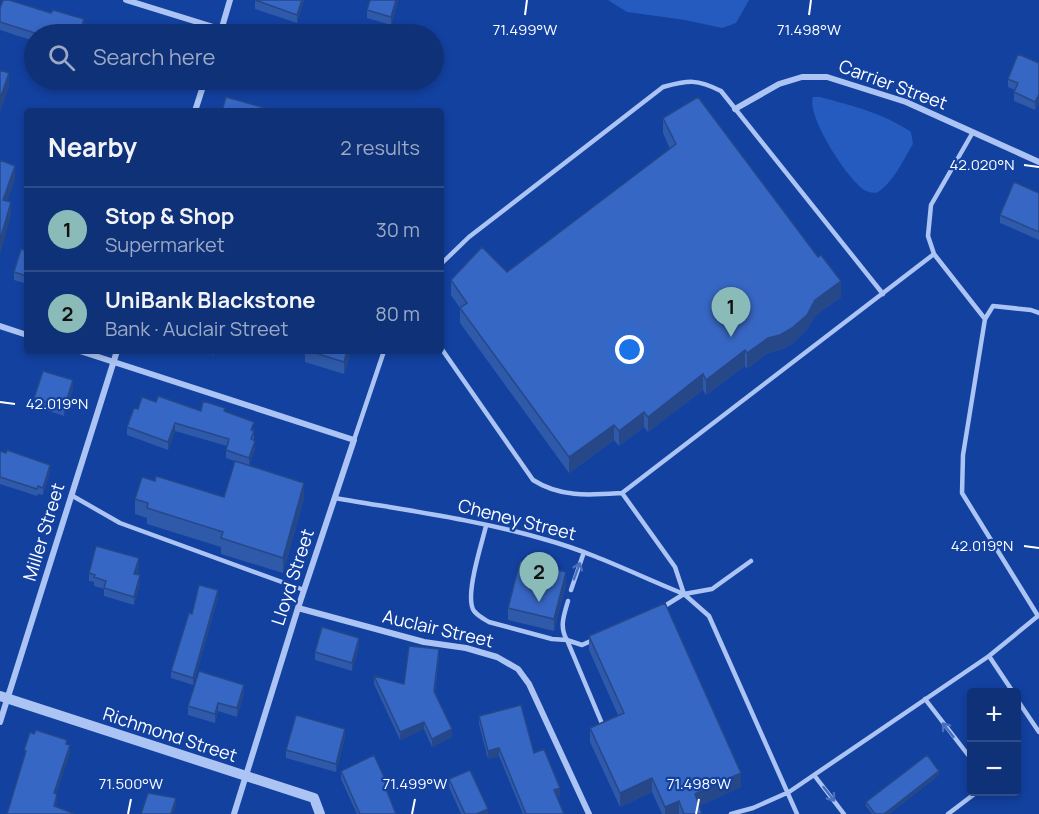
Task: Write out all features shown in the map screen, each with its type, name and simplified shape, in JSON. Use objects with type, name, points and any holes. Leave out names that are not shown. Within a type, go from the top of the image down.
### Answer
[{"type":"street","points":[[126,0],[196,24]]},
{"type":"street","points":[[222,24],[230,0]]},
{"type":"street","name":"Carrier Street","points":[[735,109],[779,84],[802,77],[827,77],[906,102],[1039,162]]},
{"type":"street","points":[[196,108],[202,90]]},
{"type":"street","points":[[0,326],[24,333]]},
{"type":"street","points":[[90,354],[354,440]]},
{"type":"street","name":"Miller Street","points":[[0,722],[4,698],[116,354]]},
{"type":"street","name":"Lloyd Street","points":[[234,814],[298,608],[354,440]]},
{"type":"street","name":"Auclair Street","points":[[298,608],[423,642],[466,648],[497,657],[518,669],[529,684],[589,814]]},
{"type":"street","name":"Richmond Street","points":[[4,698],[314,798],[321,814]]},
{"type":"lane","points":[[444,261],[469,237],[663,87],[681,82],[702,82],[721,92],[883,294]]},
{"type":"lane","points":[[973,132],[931,205],[928,236],[934,254],[985,319]]},
{"type":"lane","points":[[444,352],[533,480],[544,488],[573,495],[622,493],[934,254]]},
{"type":"lane","points":[[731,814],[753,808],[789,792],[989,656],[1038,616],[962,493],[963,455],[985,319],[993,306],[1039,313]]},
{"type":"lane","name":"Lloyd Street","points":[[354,440],[383,354]]},
{"type":"lane","points":[[622,493],[675,567],[684,594],[709,616],[797,814]]},
{"type":"lane","points":[[71,495],[120,523],[304,590]]},
{"type":"lane","name":"Cheney Street","points":[[335,498],[548,540],[584,552],[684,594]]},
{"type":"lane","points":[[486,526],[471,599],[473,609],[480,617],[489,622],[582,645],[603,636]]},
{"type":"lane","points":[[571,590],[584,552]]},
{"type":"lane","points":[[653,612],[684,594],[712,589],[751,561]]},
{"type":"lane","points":[[568,601],[562,633],[603,726]]},
{"type":"lane","points":[[989,656],[1010,688]]},
{"type":"lane","points":[[925,699],[967,754]]},
{"type":"lane","points":[[1021,704],[1039,732]]},
{"type":"lane","points":[[814,775],[844,814]]},
{"type":"lane","points":[[948,814],[972,796]]},
{"type":"shaded area","points":[[608,0],[749,0],[736,23],[722,28],[627,12]]},
{"type":"shaded area","points":[[813,97],[867,111],[911,132],[913,144],[897,171],[882,189],[876,193],[866,191],[840,162],[822,133],[813,106]]},
{"type":"building","points":[[3,0],[9,0],[51,13],[53,10],[84,19],[82,24],[24,24],[24,30],[0,22],[0,8]]},
{"type":"building","points":[[255,0],[302,0],[297,15]]},
{"type":"building","points":[[370,0],[396,0],[391,17],[367,10]]},
{"type":"building","points":[[1018,54],[1039,63],[1039,94],[1035,102],[1014,92],[1018,83],[1008,79]]},
{"type":"building","points":[[0,70],[9,73],[0,99]]},
{"type":"building","points":[[226,97],[265,108],[223,108]]},
{"type":"building","points":[[698,97],[818,257],[821,255],[841,281],[815,300],[807,315],[792,328],[780,335],[768,338],[747,353],[745,350],[706,380],[703,374],[648,417],[644,412],[619,431],[614,425],[569,457],[460,308],[467,303],[451,280],[482,247],[507,272],[676,144],[663,118]]},
{"type":"building","points":[[0,160],[15,166],[3,200],[11,202],[0,240]]},
{"type":"building","points":[[1014,182],[1039,193],[1039,232],[1000,215]]},
{"type":"building","points":[[21,249],[24,250],[24,275],[14,272]]},
{"type":"building","points":[[319,354],[346,354],[344,362]]},
{"type":"building","points":[[43,371],[73,380],[64,408],[34,398]]},
{"type":"building","points":[[158,396],[201,411],[203,401],[225,408],[224,411],[254,422],[251,439],[255,441],[249,458],[226,450],[229,439],[175,423],[168,442],[127,427],[134,408],[138,409],[142,397],[156,402]]},
{"type":"building","points":[[7,450],[50,465],[43,488],[38,486],[37,489],[0,477],[0,451],[6,453]]},
{"type":"building","points":[[235,461],[304,483],[283,558],[221,538],[223,532],[147,508],[148,503],[135,499],[142,477],[155,481],[156,476],[224,497]]},
{"type":"building","points":[[96,546],[139,558],[134,574],[140,575],[134,597],[104,588],[106,581],[89,573]]},
{"type":"building","points":[[520,561],[566,572],[554,619],[508,608]]},
{"type":"building","points":[[199,585],[218,590],[193,678],[171,671],[189,613],[192,614]]},
{"type":"building","points":[[665,603],[741,773],[695,794],[702,814],[684,814],[679,801],[665,807],[652,778],[620,793],[590,728],[624,713],[589,636]]},
{"type":"building","points":[[322,627],[359,638],[352,663],[315,652]]},
{"type":"building","points":[[409,646],[439,649],[434,691],[452,729],[432,739],[424,722],[400,732],[374,676],[404,684]]},
{"type":"building","points":[[199,671],[244,685],[237,708],[218,703],[215,714],[188,706]]},
{"type":"building","points":[[521,705],[534,753],[544,749],[560,788],[554,790],[564,814],[526,814],[499,748],[488,751],[479,716]]},
{"type":"building","points":[[296,715],[345,729],[336,764],[286,750]]},
{"type":"building","points":[[36,730],[67,740],[66,744],[70,745],[54,793],[57,794],[54,806],[75,814],[7,814],[30,732],[34,734]]},
{"type":"building","points":[[374,755],[389,788],[386,789],[396,814],[360,814],[341,771]]},
{"type":"building","points":[[927,755],[939,771],[884,814],[875,814],[866,802]]},
{"type":"building","points":[[470,770],[488,809],[477,814],[465,814],[449,779]]},
{"type":"building","points":[[148,793],[176,798],[171,814],[141,814]]},
{"type":"place","name":"Stop & Shop","points":[[731,337]]},
{"type":"place","name":"UniBank Blackstone","points":[[539,602]]}]
